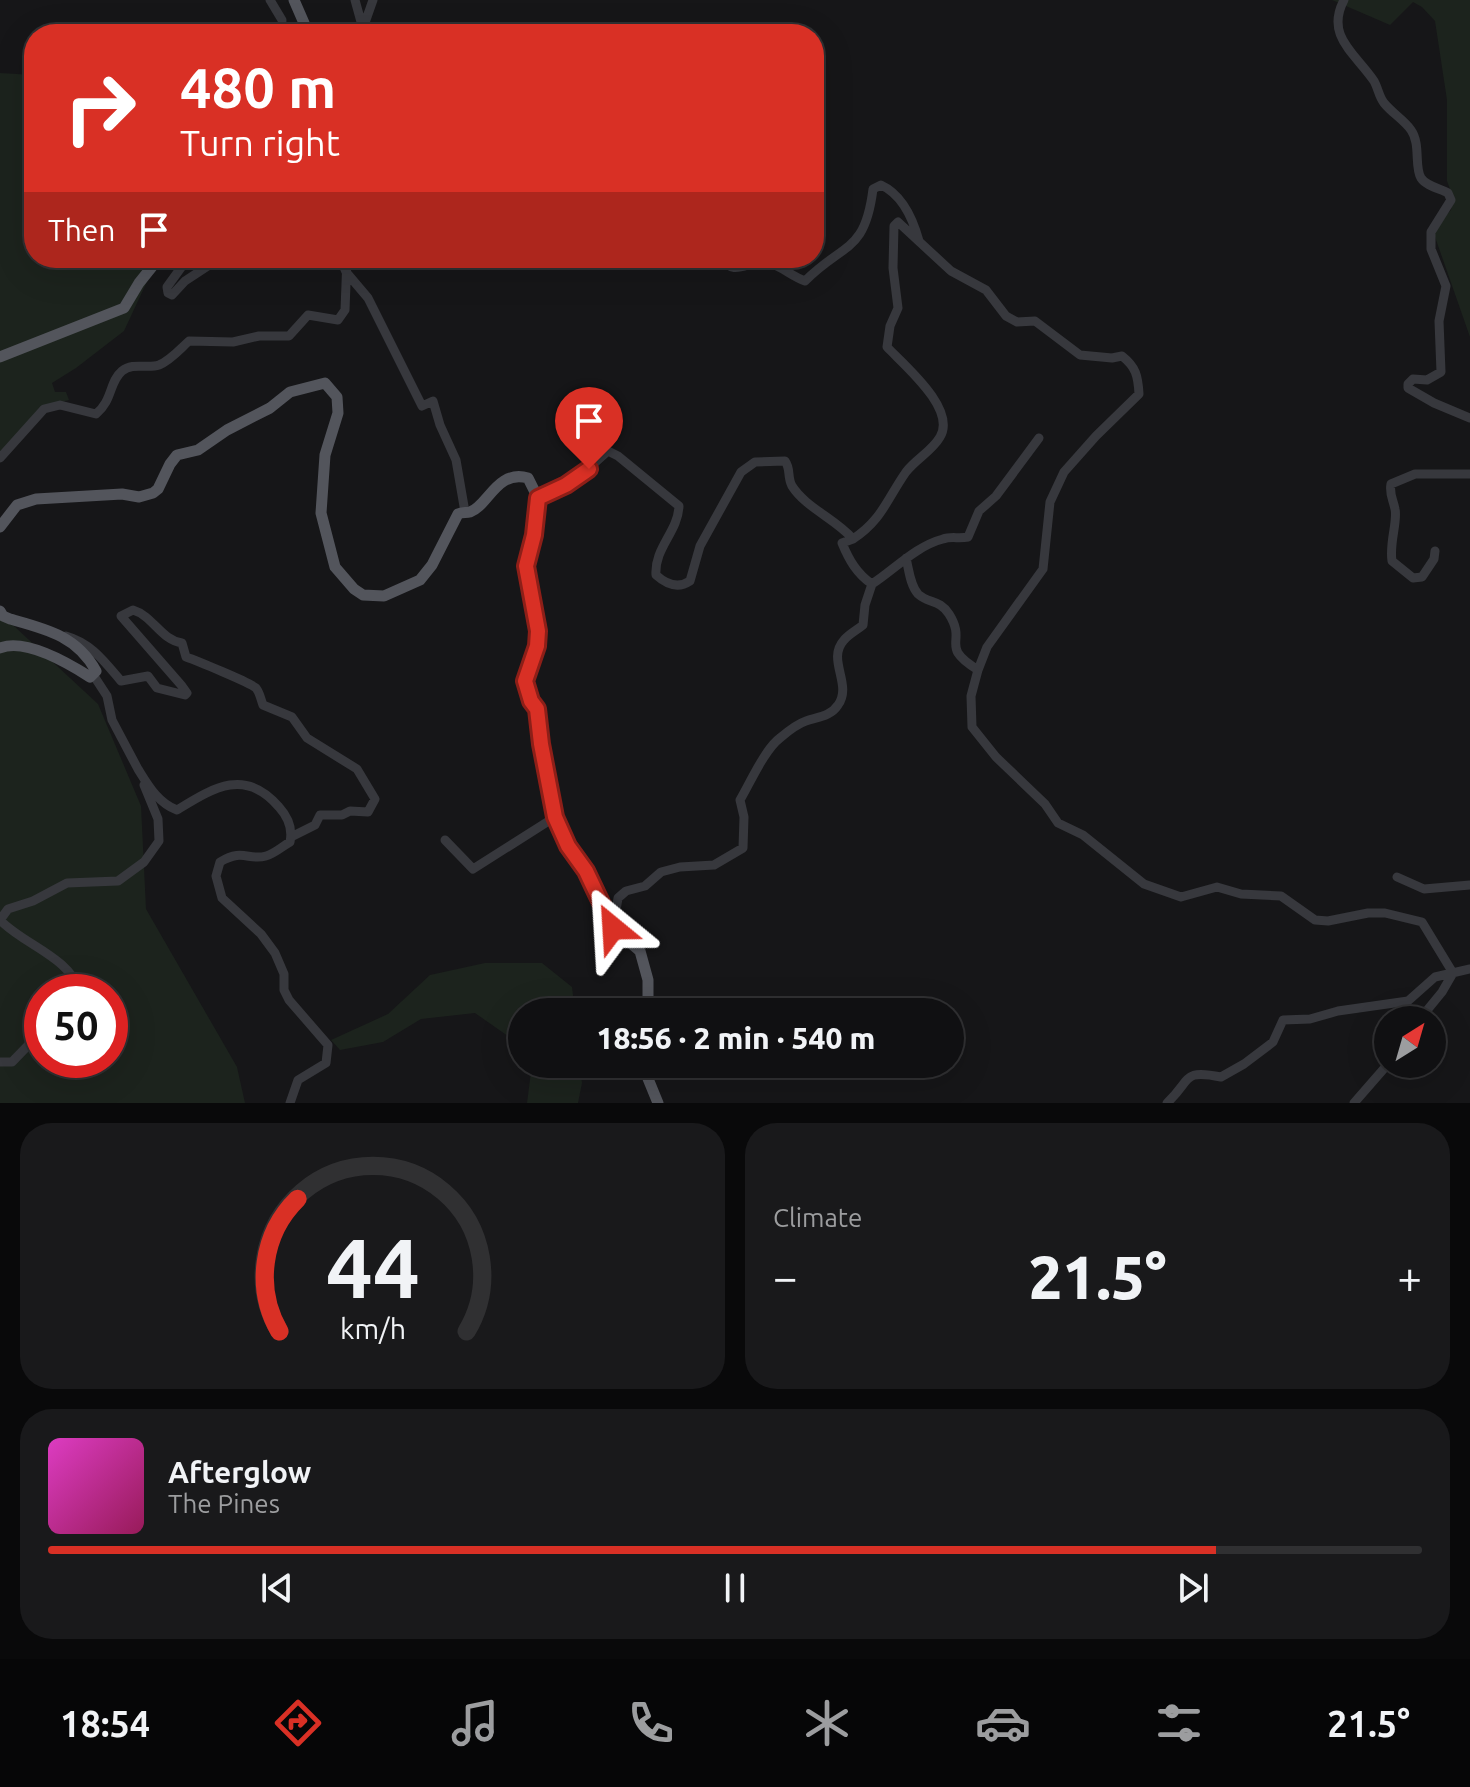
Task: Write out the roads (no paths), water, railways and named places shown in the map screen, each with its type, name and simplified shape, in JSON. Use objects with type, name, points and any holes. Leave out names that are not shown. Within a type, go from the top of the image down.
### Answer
[{"type":"main road","points":[[294,0],[304,24]]},
{"type":"main road","points":[[0,357],[124,308],[151,268]]},
{"type":"main road","points":[[0,527],[17,505],[36,499],[109,494],[139,497],[153,493],[177,455],[198,450],[227,430],[270,408],[290,392],[325,383],[337,397],[338,413],[325,455],[321,513],[335,567],[363,595],[384,596],[420,580],[432,565],[458,514],[473,511],[498,484],[517,476],[528,478],[538,498],[534,535],[526,566],[538,631],[537,646],[525,681],[537,709],[555,817],[568,846],[586,871],[613,928],[640,951],[648,980],[648,998]]},
{"type":"main road","points":[[0,611],[10,619],[64,635],[89,659],[96,671],[90,677],[33,648],[15,644],[0,648]]},
{"type":"main road","points":[[648,1078],[658,1103]]},
{"type":"street","points":[[270,0],[282,24]]},
{"type":"street","points":[[355,0],[360,24]]},
{"type":"street","points":[[365,24],[373,0]]},
{"type":"street","points":[[1344,0],[1336,17],[1336,27],[1350,54],[1377,85],[1382,101],[1412,131],[1417,147],[1419,176],[1448,193],[1451,200],[1431,232],[1431,249],[1446,286],[1439,321],[1441,372],[1427,380],[1413,379],[1408,388],[1470,418]]},
{"type":"street","points":[[824,263],[855,243],[867,226],[873,189],[881,185],[891,189],[907,209],[920,244]]},
{"type":"street","points":[[872,584],[861,577],[847,557],[842,543],[853,539],[878,519],[913,464],[940,437],[944,423],[939,407],[914,372],[887,347],[890,326],[898,308],[893,268],[894,226],[898,222],[951,271],[986,290],[1006,316],[1017,322],[1035,321],[1080,355],[1122,356],[1136,370],[1138,380],[1139,394],[1064,472],[1050,502],[1043,569],[987,647],[978,670],[971,696],[972,727],[996,757],[1045,804],[1058,823],[1083,835],[1144,884],[1181,897],[1217,887],[1241,894],[1281,896],[1315,920],[1385,913],[1422,922],[1453,973]]},
{"type":"street","points":[[139,283],[156,268]]},
{"type":"street","points":[[181,268],[167,287],[172,295],[185,281],[205,268]]},
{"type":"street","points":[[344,268],[368,298],[422,406],[433,401],[456,460],[465,512]]},
{"type":"street","points":[[0,458],[44,409],[60,405],[96,414],[105,406],[120,373],[129,367],[155,367],[166,362],[189,341],[233,342],[259,336],[289,336],[308,315],[338,320],[345,310],[346,268]]},
{"type":"street","points":[[780,268],[805,281],[818,268]]},
{"type":"street","points":[[613,928],[618,898],[626,891],[645,886],[661,872],[680,867],[714,865],[743,848],[744,817],[740,800],[776,740],[804,721],[823,717],[838,706],[843,694],[843,676],[836,661],[840,646],[863,625],[872,584],[933,541],[968,537],[979,511],[996,496],[1039,438]]},
{"type":"street","points":[[538,498],[578,478],[608,451],[618,456],[679,506],[678,520],[661,545],[655,565],[656,575],[666,583],[683,585],[690,581],[696,555],[741,472],[755,462],[785,461],[793,487],[853,539]]},
{"type":"street","points":[[1435,551],[1434,559],[1422,577],[1413,578],[1392,561],[1390,548],[1395,508],[1390,493],[1391,484],[1428,472],[1470,474]]},
{"type":"street","points":[[906,558],[910,580],[919,594],[941,603],[951,618],[957,633],[954,649],[959,658],[978,670]]},
{"type":"street","points":[[64,635],[83,641],[98,653],[121,681],[148,676],[157,688],[185,695],[187,693],[182,686],[121,616],[133,610],[140,612],[166,637],[182,643],[186,657],[250,684],[258,690],[263,705],[292,717],[307,738],[357,769],[375,799],[368,812],[320,815],[315,825],[291,837]]},
{"type":"street","points":[[92,673],[107,696],[112,720],[138,769],[152,791],[169,807],[177,810],[203,793],[240,784],[258,788],[270,797],[291,826],[290,842],[267,856],[240,853],[228,857],[220,862],[216,876],[218,889],[228,905],[246,919],[275,953],[284,974],[284,990],[289,1000],[328,1045],[326,1063],[298,1080],[290,1103]]},
{"type":"street","points":[[72,974],[12,933],[0,920],[8,909],[33,901],[67,883],[118,881],[144,862],[159,841],[158,819],[138,769]]},
{"type":"street","points":[[445,840],[473,869],[555,817]]},
{"type":"street","points":[[1397,877],[1424,889],[1470,885]]},
{"type":"street","points":[[1167,1103],[1178,1093],[1185,1079],[1203,1072],[1221,1077],[1244,1064],[1273,1042],[1283,1020],[1310,1019],[1338,1011],[1408,1001],[1435,977],[1470,969]]},
{"type":"street","points":[[1430,1006],[1453,973]]},
{"type":"street","points":[[0,1062],[12,1062],[24,1050]]},
{"type":"street","points":[[1354,1103],[1376,1078]]}]
